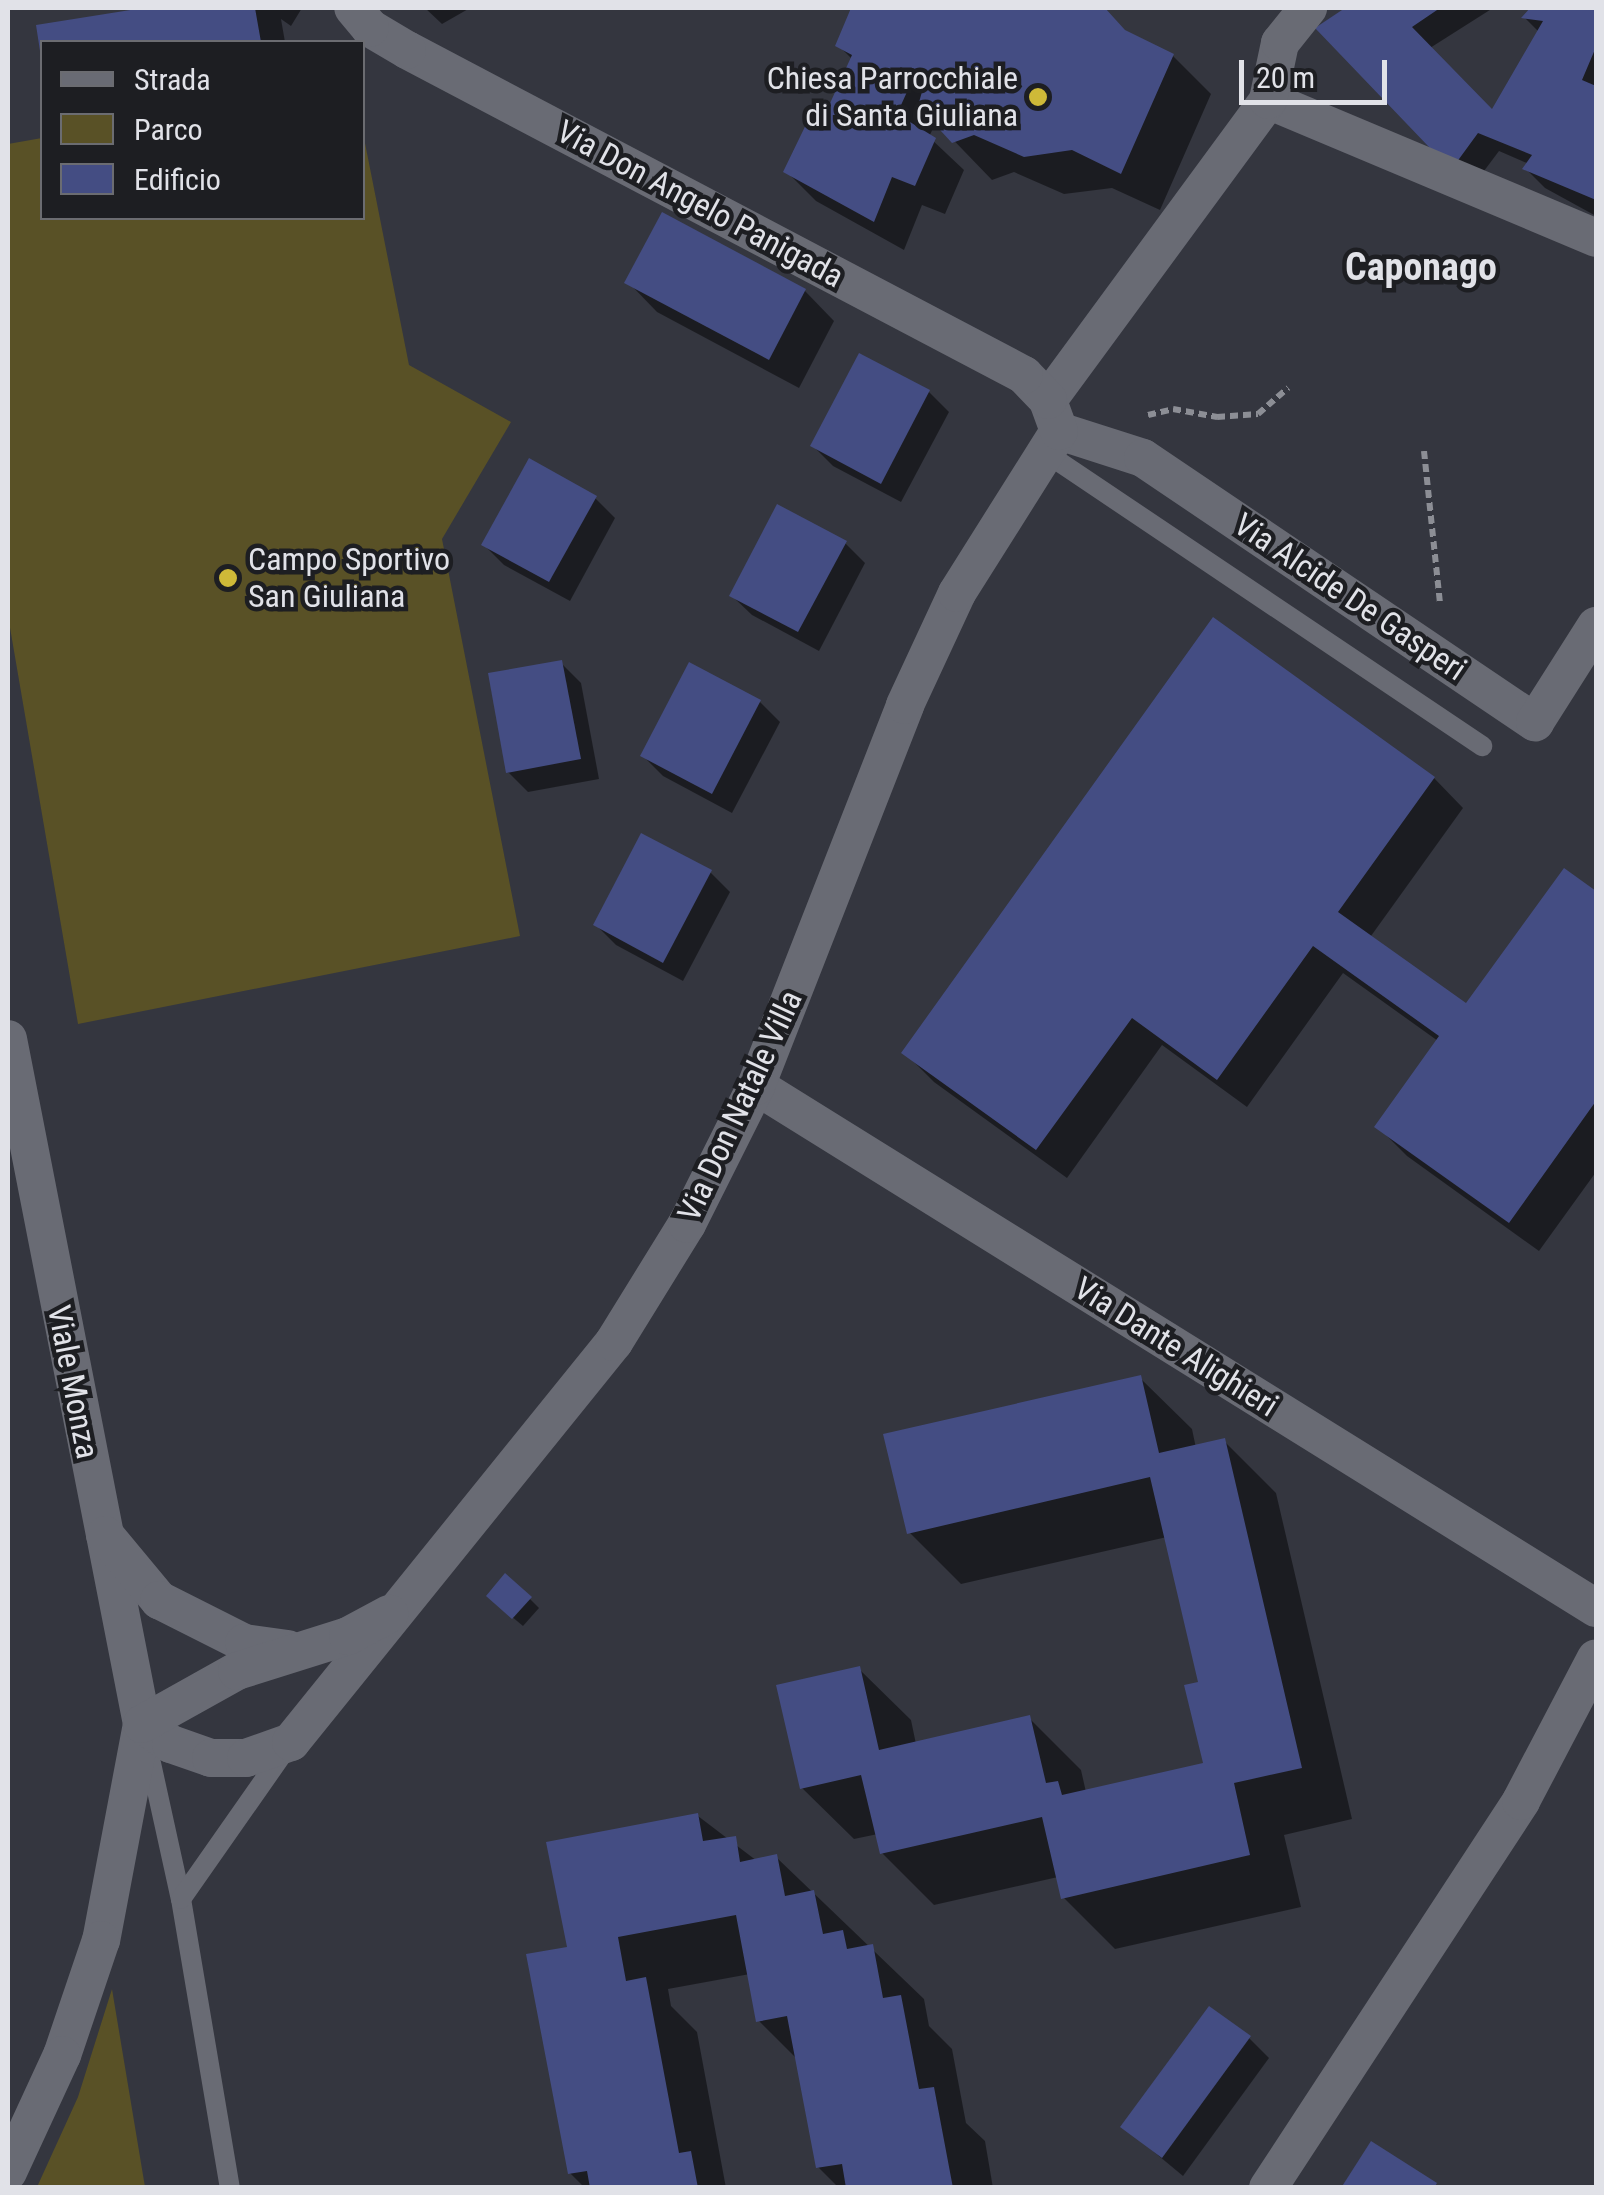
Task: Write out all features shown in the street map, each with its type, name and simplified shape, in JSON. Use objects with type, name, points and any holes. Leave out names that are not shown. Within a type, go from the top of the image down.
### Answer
[{"type":"street","name":"Via Don Angelo Panigada","points":[[353,8],[370,28],[407,50],[1024,374],[1052,429]]},
{"type":"street","points":[[1308,8],[1280,44],[1268,100],[1596,238]]},
{"type":"street","name":"Via Don Natale Villa","points":[[291,1742],[614,1342],[687,1224],[756,1086],[912,689],[989,534],[1052,429],[1268,100]]},
{"type":"street","name":"Via Alcide De Gasperi","points":[[1052,429],[1143,458],[1535,722],[1596,626]]},
{"type":"street","name":"Viale Monza","points":[[8,1039],[100,1529],[142,1724]]},
{"type":"street","name":"Via Dante Alighieri","points":[[756,1086],[1596,1608]]},
{"type":"street","points":[[100,1529],[159,1600],[244,1643],[294,1650]]},
{"type":"street","points":[[8,2172],[62,2055],[102,1940],[142,1724],[220,1679],[294,1650],[348,1636],[406,1604]]},
{"type":"street","points":[[1268,2188],[1521,1800],[1596,1658]]},
{"type":"street","points":[[142,1724],[171,1744],[211,1758],[246,1758],[291,1742]]},
{"type":"lane","points":[[1052,429],[1482,746]]},
{"type":"lane","points":[[142,1724],[181,1899],[230,2188]]},
{"type":"lane","name":"Via Don Natale Villa","points":[[181,1899],[291,1742]]},
{"type":"path","points":[[1111,448],[1152,410],[1258,414],[1288,388]]},
{"type":"path","points":[[1424,451],[1440,609],[1436,656]]},
{"type":"green space","name":"Campo Sportivo San Giuliana","points":[[40,138],[40,220],[365,220],[365,143],[409,365],[511,422],[442,539],[520,936],[78,1024],[8,616],[8,144]]},
{"type":"green space","points":[[112,1989],[145,2187],[37,2187],[78,2097]]},
{"type":"building","points":[[143,8],[255,8],[261,40],[40,40],[40,51],[36,25]]},
{"type":"building","name":"Chiesa Parrocchiale di Santa Giuliana","points":[[851,8],[1105,8],[1125,30],[1174,54],[1121,174],[1072,150],[1024,157],[974,135],[952,143],[918,106],[923,88],[911,83],[897,114],[936,138],[915,186],[892,177],[874,222],[783,172],[815,106],[826,112],[852,55],[835,46]]},
{"type":"building","points":[[1345,8],[1440,8],[1412,27],[1492,109],[1543,21],[1521,18],[1530,8],[1596,8],[1596,47],[1582,80],[1596,86],[1596,200],[1522,169],[1532,155],[1478,133],[1451,170],[1315,28]]},
{"type":"building","points":[[662,212],[806,289],[769,360],[624,283]]},
{"type":"building","points":[[859,353],[930,390],[881,484],[810,446]]},
{"type":"building","points":[[529,458],[597,496],[549,582],[481,545]]},
{"type":"building","points":[[777,504],[847,541],[798,632],[729,596]]},
{"type":"building","points":[[1213,617],[1435,777],[1338,912],[1466,1003],[1564,868],[1596,891],[1596,1101],[1509,1223],[1374,1127],[1439,1036],[1313,946],[1217,1080],[1132,1018],[1036,1150],[901,1053]]},
{"type":"building","points":[[562,660],[581,759],[506,773],[488,673]]},
{"type":"building","points":[[689,662],[761,700],[712,794],[640,756]]},
{"type":"building","points":[[641,833],[712,870],[663,963],[593,925]]},
{"type":"building","points":[[1141,1375],[1159,1453],[1225,1438],[1302,1768],[1234,1783],[1250,1855],[1061,1899],[1042,1817],[880,1854],[861,1775],[800,1789],[776,1685],[860,1666],[879,1750],[1030,1715],[1046,1783],[1058,1781],[1062,1795],[1203,1763],[1184,1685],[1198,1682],[1150,1477],[907,1534],[883,1434]]},
{"type":"building","points":[[505,1573],[532,1597],[512,1619],[486,1596]]},
{"type":"building","points":[[698,1813],[703,1841],[736,1836],[740,1862],[777,1854],[785,1896],[814,1890],[823,1934],[843,1930],[847,1949],[873,1944],[883,1998],[901,1995],[919,2089],[934,2087],[953,2188],[846,2188],[842,2164],[816,2168],[787,2016],[756,2022],[736,1915],[618,1937],[626,1981],[646,1977],[679,2153],[691,2151],[698,2188],[590,2188],[587,2171],[568,2174],[526,1954],[567,1947],[546,1842]]},
{"type":"building","points":[[1209,2006],[1251,2036],[1162,2158],[1120,2127]]},
{"type":"building","points":[[1371,2141],[1437,2183],[1434,2188],[1341,2188]]},
{"type":"place","name":"Chiesa Parrocchiale di Santa Giuliana","points":[[1038,97]]},
{"type":"place","name":"Campo Sportivo San Giuliana","points":[[228,578]]},
{"type":"district","name":"Caponago","points":[[1421,268]]}]
